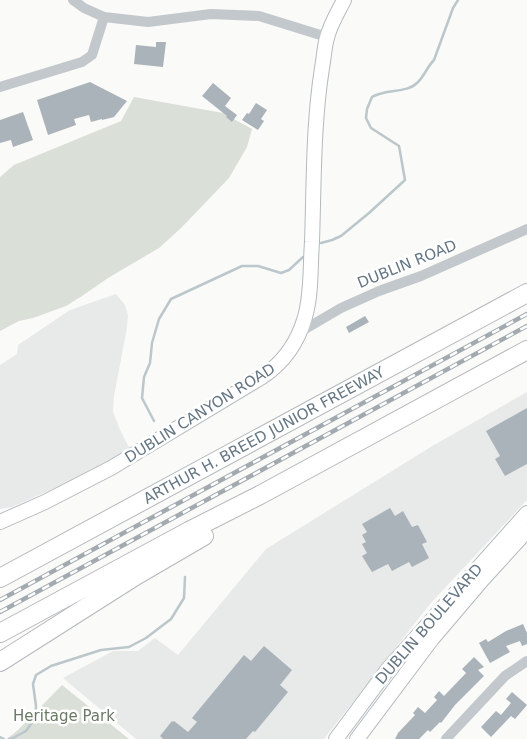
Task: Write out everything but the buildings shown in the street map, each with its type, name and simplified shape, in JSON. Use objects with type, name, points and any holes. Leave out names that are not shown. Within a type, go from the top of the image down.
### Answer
[{"type":"highway","name":"ARTHUR H. BREED JUNIOR FREEWAY","points":[[0,578],[527,293]]},
{"type":"highway","points":[[0,633],[527,350]]},
{"type":"highway","points":[[0,662],[137,575],[207,534],[260,495]]},
{"type":"highway","points":[[0,565],[48,552]]},
{"type":"main road","name":"DUBLIN CANYON ROAD","points":[[0,522],[45,502],[111,468],[257,381],[272,370],[289,351],[300,332],[305,317],[309,288],[316,121],[327,37],[344,0]]},
{"type":"main road","name":"DUBLIN BOULEVARD","points":[[336,739],[388,669],[526,521]]},
{"type":"main road","name":"DUBLIN BOULEVARD","points":[[357,739],[432,639],[483,579],[526,521]]},
{"type":"street","points":[[73,0],[84,8],[104,17],[148,22],[210,14],[259,16],[327,37]]},
{"type":"street","points":[[0,87],[82,62],[92,55],[104,17]]},
{"type":"street","name":"DUBLIN ROAD","points":[[300,332],[341,308],[379,291],[421,276],[527,229]]},
{"type":"street","points":[[446,739],[505,676],[527,661]]},
{"type":"shaded area","points":[[116,294],[125,305],[128,315],[113,412],[130,449],[71,481],[12,507],[0,509],[0,365],[17,354],[18,345],[70,310]]},
{"type":"shaded area","points":[[527,392],[527,500],[430,604],[324,739],[136,739],[63,678],[113,651],[138,651],[155,638],[178,655],[266,549],[434,445]]},
{"type":"green space","points":[[134,97],[223,113],[252,129],[247,147],[229,178],[159,248],[108,278],[66,306],[19,321],[0,331],[0,177],[14,165],[121,121]]},
{"type":"green space","name":"Heritage Park","points":[[62,685],[129,739],[7,739]]},
{"type":"waterway","points":[[321,243],[341,236],[405,180],[399,146],[371,128],[366,118],[367,109],[373,96],[410,88],[419,81],[434,60],[453,8],[458,0]]},
{"type":"waterway","points":[[154,421],[142,398],[144,377],[150,363],[152,343],[159,319],[171,299],[242,266],[258,266],[281,273],[289,270],[303,257]]},
{"type":"waterway","points":[[9,739],[26,731],[35,718],[36,706],[33,684],[36,675],[51,666],[101,650],[129,647],[146,638],[171,619],[184,598],[185,577]]},
{"type":"waterway","points":[[0,737],[4,739]]},
{"type":"railway","points":[[0,600],[527,314]]},
{"type":"railway","points":[[0,612],[527,326]]}]
